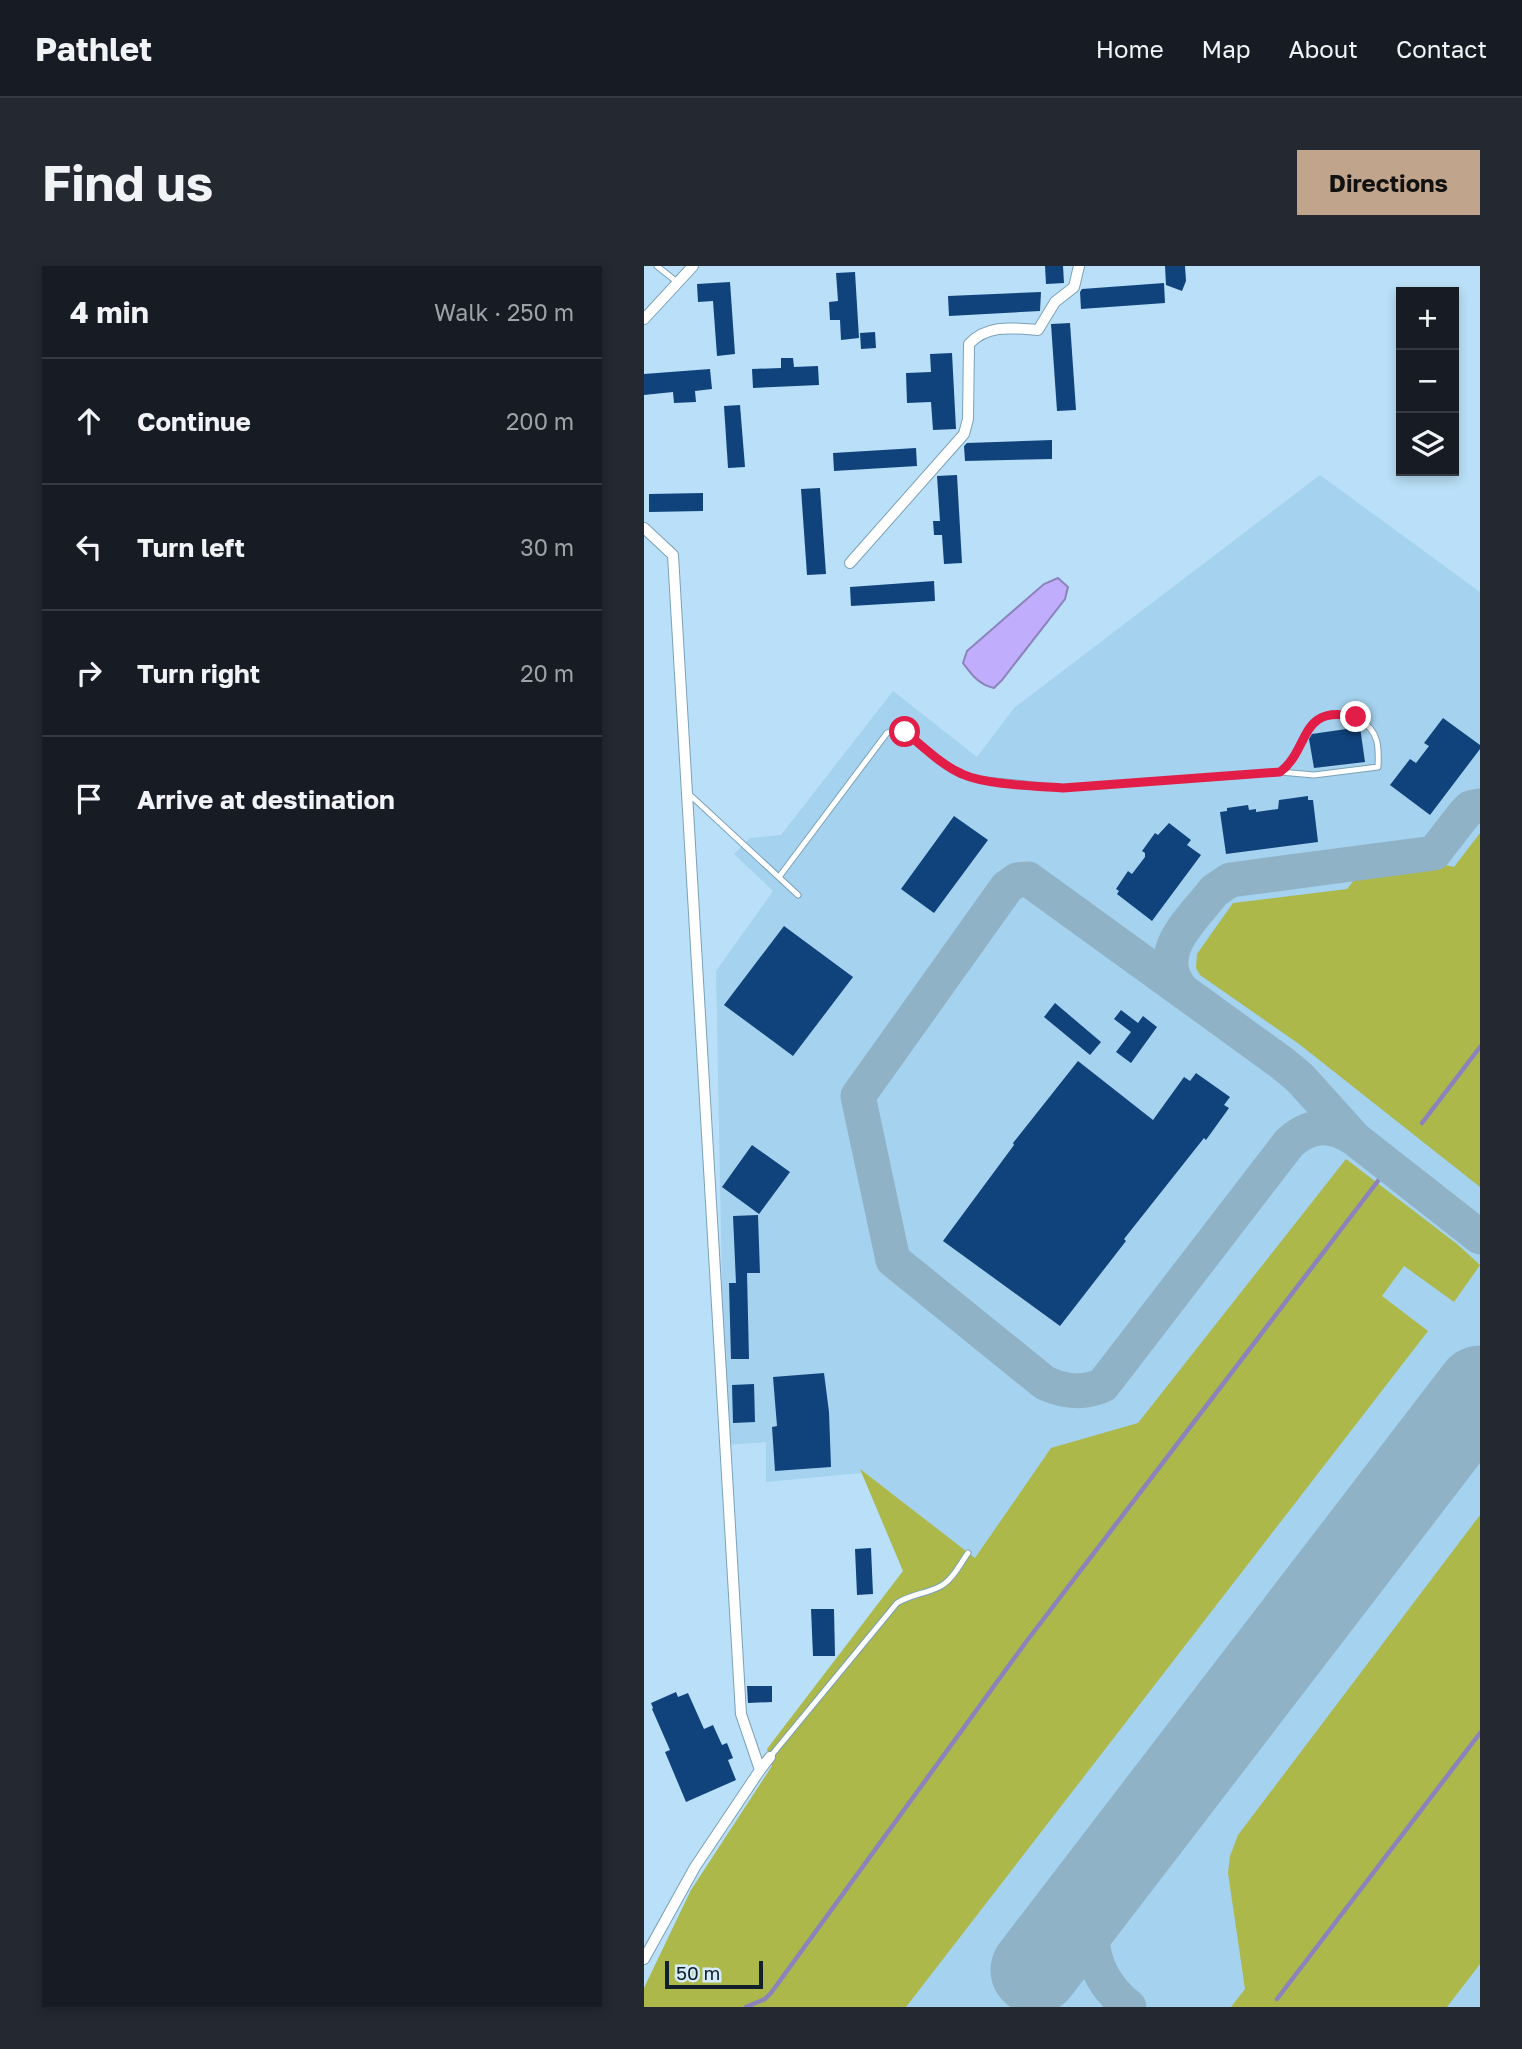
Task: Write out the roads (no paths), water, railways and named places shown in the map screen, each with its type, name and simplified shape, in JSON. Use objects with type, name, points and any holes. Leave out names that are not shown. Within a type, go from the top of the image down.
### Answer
[{"type":"street","points":[[644,319],[693,266]]},
{"type":"street","points":[[850,563],[964,434],[968,419],[969,344],[979,333],[1006,327],[1038,330],[1055,302],[1074,287],[1079,266]]},
{"type":"street","points":[[644,528],[673,555],[741,1714],[760,1770]]},
{"type":"street","points":[[644,1959],[695,1867],[770,1757]]},
{"type":"lane","points":[[657,266],[678,283]]},
{"type":"lane","points":[[779,877],[887,733],[892,730],[905,732],[948,767],[963,775],[1063,788],[1280,772],[1314,775],[1378,766],[1379,744],[1367,724],[1356,717],[1329,715],[1316,721],[1306,731],[1290,765],[1280,772]]},
{"type":"lane","points":[[687,792],[798,895]]},
{"type":"lane","points":[[770,1757],[897,1603],[948,1581],[968,1553]]},
{"type":"waterway","points":[[1422,1123],[1480,1047]]},
{"type":"waterway","points":[[746,2007],[765,1999],[771,1993],[1026,1642],[1381,1177]]},
{"type":"waterway","points":[[1277,1999],[1480,1733]]}]
